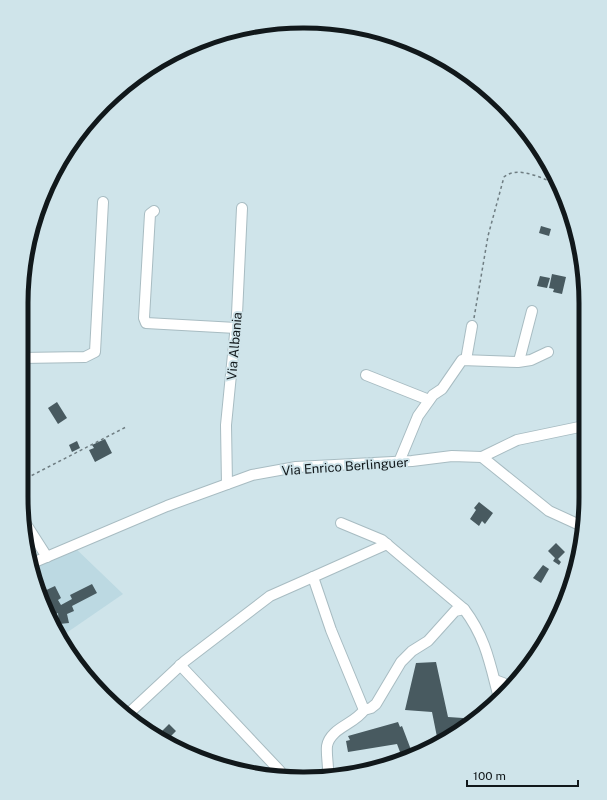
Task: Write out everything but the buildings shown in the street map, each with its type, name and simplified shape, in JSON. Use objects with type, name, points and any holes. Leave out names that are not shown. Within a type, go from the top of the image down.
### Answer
[{"type":"street","points":[[28,358],[85,357],[95,352],[103,202]]},
{"type":"street","name":"Via Albania","points":[[227,484],[226,424],[236,328],[242,208]]},
{"type":"street","points":[[154,211],[150,214],[144,318],[146,323],[236,328]]},
{"type":"street","points":[[519,362],[532,311]]},
{"type":"street","points":[[466,360],[472,326]]},
{"type":"street","points":[[399,462],[418,416],[433,395],[442,389],[462,360],[519,362],[531,360],[548,352]]},
{"type":"street","points":[[366,376],[429,400]]},
{"type":"street","points":[[577,524],[549,511],[516,482],[482,457],[517,440],[579,427]]},
{"type":"street","name":"Via Enrico Berlinguer","points":[[36,562],[167,506],[252,475],[296,467],[399,462],[452,456],[482,457]]},
{"type":"street","points":[[341,523],[387,544],[464,609],[480,634],[490,657],[498,691]]},
{"type":"street","points":[[30,531],[47,557]]},
{"type":"street","points":[[131,711],[180,665],[270,596],[387,544]]},
{"type":"street","points":[[313,577],[334,637],[364,710]]},
{"type":"street","points":[[328,771],[329,741],[336,731],[354,721],[364,710],[376,704],[401,662],[412,651],[428,641],[455,611],[464,609]]},
{"type":"street","points":[[180,665],[260,748],[280,771]]},
{"type":"street","points":[[495,680],[504,685]]},
{"type":"path","points":[[472,326],[488,236],[504,177],[515,172],[532,175],[551,182]]},
{"type":"path","points":[[28,477],[126,427]]},
{"type":"shaded area","points":[[73,546],[123,594],[65,634],[49,602],[36,563]]}]
